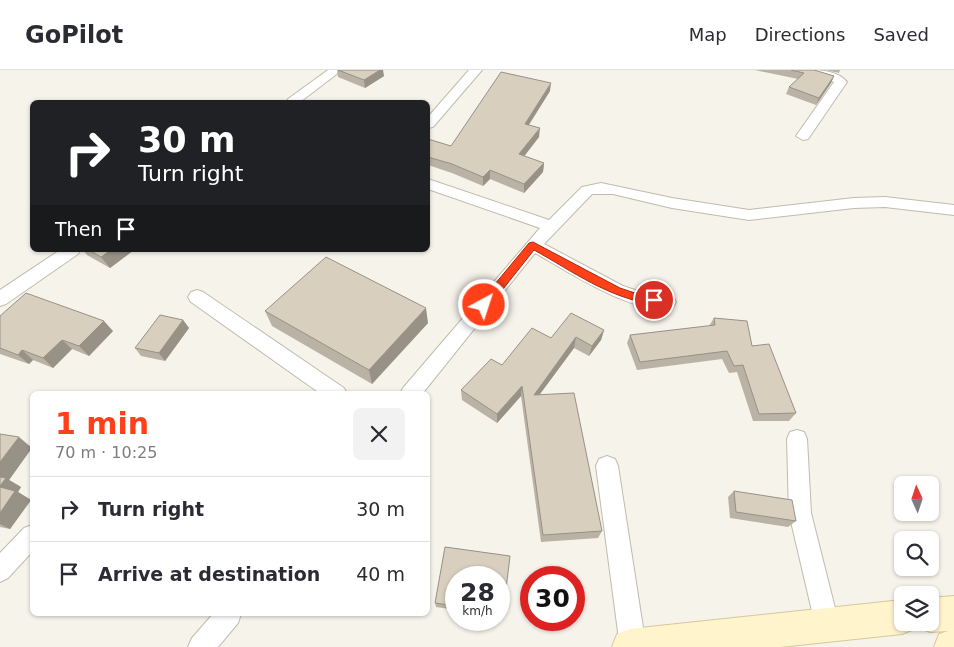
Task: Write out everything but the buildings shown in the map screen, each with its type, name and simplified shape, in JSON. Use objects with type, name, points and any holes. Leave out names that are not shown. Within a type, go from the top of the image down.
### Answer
[{"type":"main road","points":[[939,614],[954,613]]},
{"type":"main road","points":[[631,647],[894,618]]},
{"type":"street","points":[[295,100],[336,70]]},
{"type":"street","points":[[430,122],[476,70]]},
{"type":"street","points":[[803,136],[841,82],[837,78],[810,70]]},
{"type":"street","points":[[430,185],[550,226]]},
{"type":"street","points":[[412,391],[533,245],[587,190],[601,188],[740,215],[854,203],[885,202],[951,212]]},
{"type":"street","points":[[533,245],[617,291],[640,299],[666,302]]},
{"type":"street","points":[[0,299],[69,252]]},
{"type":"street","points":[[197,297],[334,391]]},
{"type":"street","points":[[797,439],[800,513],[827,624]]},
{"type":"street","points":[[608,466],[631,647]]},
{"type":"street","points":[[0,570],[30,538]]},
{"type":"street","points":[[201,647],[227,616]]},
{"type":"route","points":[[484,305],[533,245],[617,291],[640,299],[654,300]]}]
